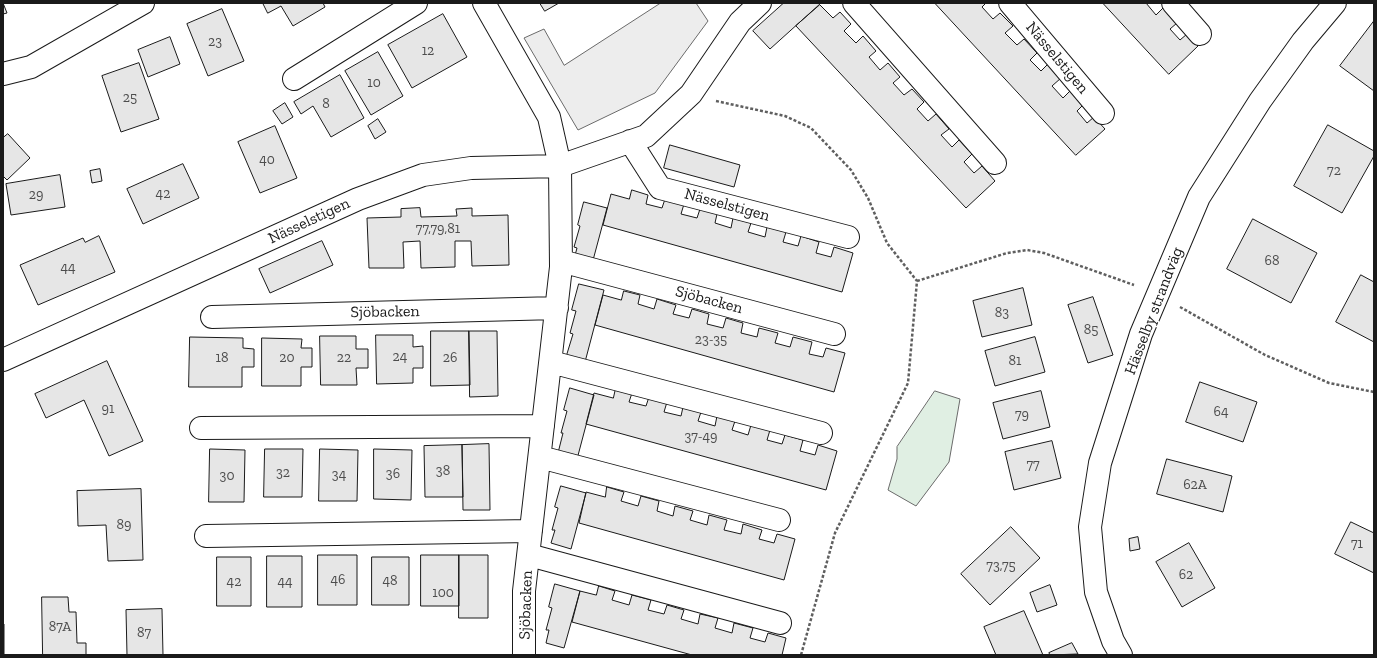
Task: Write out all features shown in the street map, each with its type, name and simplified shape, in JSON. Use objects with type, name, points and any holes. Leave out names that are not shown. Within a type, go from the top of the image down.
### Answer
[{"type":"street","points":[[3,74],[31,67],[143,3]]},
{"type":"street","points":[[294,79],[416,3]]},
{"type":"street","name":"Sjöbacken","points":[[484,3],[549,118],[560,166],[561,261],[557,308],[524,591],[524,655]]},
{"type":"street","name":"Nässelstigen","points":[[3,360],[358,199],[423,175],[471,168],[560,166],[646,136],[691,94],[740,22],[760,3]]},
{"type":"street","points":[[854,3],[995,163]]},
{"type":"street","name":"Nässelstigen","points":[[1010,3],[1103,113]]},
{"type":"street","points":[[1173,3],[1200,34]]},
{"type":"street","name":"Hässelby strandväg","points":[[1121,655],[1113,641],[1096,592],[1090,527],[1100,463],[1141,334],[1200,197],[1260,101],[1303,41],[1335,3]]},
{"type":"street","name":"Nässelstigen","points":[[630,141],[660,188],[848,237]]},
{"type":"street","name":"Sjöbacken","points":[[561,261],[834,334]]},
{"type":"street","name":"Sjöbacken","points":[[212,317],[557,308]]},
{"type":"street","points":[[550,362],[821,433]]},
{"type":"street","points":[[201,428],[543,426]]},
{"type":"street","points":[[540,457],[779,520]]},
{"type":"street","points":[[206,536],[531,531]]},
{"type":"street","name":"Sjöbacken","points":[[529,555],[780,623]]},
{"type":"path","points":[[917,281],[1007,253],[1027,250],[1044,253],[1158,294],[1265,355],[1330,383],[1374,392]]},
{"type":"green space","points":[[935,391],[960,399],[949,462],[916,506],[888,490],[897,459],[897,447]]},
{"type":"shaded area","points":[[661,3],[696,3],[708,21],[655,93],[578,130],[524,38],[544,29],[564,65]]},
{"type":"building","points":[[3,3],[7,13],[3,14]]},
{"type":"building","points":[[263,3],[323,3],[325,7],[293,26],[281,6],[268,13]]},
{"type":"building","points":[[540,3],[559,3],[545,11]]},
{"type":"building","points":[[784,3],[821,3],[770,49],[753,31]]},
{"type":"building","points":[[935,3],[986,3],[982,7],[993,19],[1000,13],[1013,26],[1005,33],[1017,45],[1024,39],[1037,53],[1030,60],[1041,71],[1048,64],[1061,78],[1052,86],[1063,98],[1070,91],[1083,105],[1077,111],[1087,123],[1094,117],[1105,129],[1076,155]]},
{"type":"building","points":[[1103,3],[1146,3],[1156,15],[1163,8],[1177,23],[1170,29],[1180,40],[1187,34],[1198,46],[1169,74]]},
{"type":"building","points":[[820,5],[833,18],[840,12],[851,24],[844,31],[856,43],[863,36],[876,51],[869,57],[880,70],[888,63],[900,77],[893,83],[904,95],[912,89],[924,102],[917,109],[928,121],[936,114],[949,129],[941,135],[952,147],[959,140],[972,154],[964,162],[974,173],[982,166],[995,181],[966,208],[796,26]]},
{"type":"building","points":[[222,9],[244,61],[208,76],[187,24]]},
{"type":"building","points":[[443,14],[467,57],[412,88],[388,45]]},
{"type":"building","points":[[1374,21],[1374,91],[1340,66]]},
{"type":"building","points":[[170,37],[180,64],[148,77],[138,50]]},
{"type":"building","points":[[378,52],[403,96],[371,115],[345,71]]},
{"type":"building","points":[[139,63],[159,119],[121,132],[102,76]]},
{"type":"building","points":[[340,75],[364,118],[331,137],[313,106],[301,114],[294,102]]},
{"type":"building","points":[[285,103],[293,117],[282,124],[273,111]]},
{"type":"building","points":[[378,119],[386,132],[375,139],[368,126]]},
{"type":"building","points":[[1328,125],[1374,151],[1374,156],[1342,213],[1294,186]]},
{"type":"building","points":[[275,126],[297,178],[260,193],[238,142]]},
{"type":"building","points":[[8,134],[30,158],[7,180],[3,176],[3,138]]},
{"type":"building","points":[[670,145],[740,165],[734,187],[664,168]]},
{"type":"building","points":[[183,164],[199,198],[143,224],[127,189]]},
{"type":"building","points":[[100,169],[102,181],[92,183],[90,171]]},
{"type":"building","points":[[60,175],[65,207],[11,215],[6,184]]},
{"type":"building","points":[[632,190],[648,195],[646,204],[662,208],[665,199],[684,204],[681,214],[697,218],[700,209],[717,214],[715,223],[731,228],[733,218],[751,223],[748,232],[765,237],[767,227],[786,232],[783,242],[798,246],[801,236],[819,242],[816,253],[831,257],[834,247],[853,253],[842,292],[603,225],[611,194],[629,199]]},
{"type":"building","points":[[584,202],[607,208],[592,264],[574,259],[577,248],[574,247],[580,226],[578,225]]},
{"type":"building","points":[[420,208],[421,217],[457,216],[456,209],[472,208],[472,216],[508,215],[509,265],[472,266],[471,241],[455,241],[455,267],[421,268],[420,241],[403,242],[404,268],[369,268],[367,218],[401,217],[401,209]]},
{"type":"building","points":[[1253,219],[1317,253],[1291,303],[1227,269]]},
{"type":"building","points":[[99,236],[115,272],[38,305],[20,265],[83,238],[85,242]]},
{"type":"building","points":[[322,241],[333,265],[270,293],[259,269]]},
{"type":"building","points":[[1361,275],[1374,282],[1374,342],[1336,322]]},
{"type":"building","points":[[579,284],[604,290],[585,362],[566,357],[573,334],[570,333],[576,311],[572,310]]},
{"type":"building","points":[[1023,288],[1032,325],[982,337],[973,301]]},
{"type":"building","points":[[624,291],[640,295],[638,304],[654,309],[657,299],[676,305],[673,314],[689,318],[692,309],[709,314],[707,324],[723,328],[726,318],[743,323],[741,333],[757,337],[759,328],[778,333],[775,343],[790,347],[793,337],[812,342],[809,354],[823,357],[826,348],[845,353],[834,392],[595,325],[603,295],[621,300]]},
{"type":"building","points":[[1093,297],[1113,355],[1088,363],[1068,305]]},
{"type":"building","points":[[431,331],[469,331],[470,385],[431,386]]},
{"type":"building","points":[[469,331],[497,331],[498,396],[470,397]]},
{"type":"building","points":[[376,335],[413,335],[413,347],[423,346],[423,368],[413,368],[413,383],[377,384]]},
{"type":"building","points":[[320,336],[356,336],[356,349],[368,349],[368,368],[356,368],[357,385],[321,385]]},
{"type":"building","points":[[190,337],[243,338],[243,348],[254,349],[254,367],[242,367],[242,387],[189,387]]},
{"type":"building","points":[[1035,337],[1045,372],[995,386],[985,351]]},
{"type":"building","points":[[262,338],[302,339],[301,348],[312,348],[312,367],[301,367],[301,386],[262,386]]},
{"type":"building","points":[[107,361],[143,441],[109,456],[84,400],[46,418],[35,394]]},
{"type":"building","points":[[1200,382],[1257,402],[1243,442],[1186,422]]},
{"type":"building","points":[[570,388],[594,395],[576,463],[557,457],[567,411],[564,410]]},
{"type":"building","points":[[616,388],[632,393],[629,402],[646,406],[649,397],[667,402],[664,412],[681,416],[683,407],[701,412],[698,421],[715,426],[717,416],[735,421],[732,430],[748,435],[751,425],[770,430],[767,440],[782,444],[785,435],[803,440],[800,451],[815,455],[818,445],[837,451],[826,490],[586,424],[594,393],[613,398]]},
{"type":"building","points":[[1041,391],[1050,427],[1003,439],[993,403]]},
{"type":"building","points":[[1052,441],[1061,478],[1014,490],[1005,452]]},
{"type":"building","points":[[489,444],[490,510],[463,510],[462,445]]},
{"type":"building","points":[[462,445],[463,497],[425,497],[424,446]]},
{"type":"building","points":[[210,449],[245,450],[244,502],[209,502]]},
{"type":"building","points":[[265,449],[303,449],[302,497],[264,497]]},
{"type":"building","points":[[320,449],[358,450],[357,501],[319,501]]},
{"type":"building","points":[[374,449],[412,450],[411,500],[374,499]]},
{"type":"building","points":[[1167,459],[1232,476],[1223,512],[1157,494]]},
{"type":"building","points":[[561,486],[586,493],[571,549],[551,543],[555,530],[552,530],[558,508],[555,507]]},
{"type":"building","points":[[607,487],[624,492],[621,501],[638,506],[641,496],[659,501],[657,511],[673,516],[675,506],[693,511],[690,520],[707,525],[709,515],[727,520],[724,530],[741,534],[743,524],[762,530],[759,539],[774,543],[777,534],[795,539],[784,580],[579,523],[586,492],[605,497]]},
{"type":"building","points":[[141,489],[143,560],[108,561],[106,525],[78,526],[77,491]]},
{"type":"building","points":[[1351,522],[1374,533],[1374,573],[1335,554]]},
{"type":"building","points":[[1011,527],[1040,558],[990,605],[961,574]]},
{"type":"building","points":[[1138,537],[1140,549],[1130,551],[1129,539]]},
{"type":"building","points":[[1189,543],[1215,588],[1182,607],[1156,562]]},
{"type":"building","points":[[318,555],[357,555],[357,605],[318,605]]},
{"type":"building","points":[[421,555],[459,555],[459,606],[421,606]]},
{"type":"building","points":[[459,555],[488,555],[488,618],[459,618]]},
{"type":"building","points":[[267,556],[302,556],[302,607],[267,607]]},
{"type":"building","points":[[217,557],[251,557],[251,606],[217,606]]},
{"type":"building","points":[[372,557],[409,557],[409,605],[372,605]]},
{"type":"building","points":[[555,584],[580,591],[564,648],[546,643],[549,630],[546,630],[552,608],[549,607]]},
{"type":"building","points":[[1050,585],[1057,605],[1037,612],[1030,593]]},
{"type":"building","points":[[599,586],[615,591],[612,600],[629,605],[632,595],[651,600],[648,610],[664,614],[667,605],[684,610],[681,619],[698,624],[700,614],[718,618],[715,628],[732,633],[734,623],[753,628],[750,638],[765,642],[768,633],[786,638],[782,655],[692,655],[572,622],[580,591],[596,595]]},
{"type":"building","points":[[42,597],[68,597],[69,612],[76,612],[77,643],[86,643],[86,655],[43,655]]},
{"type":"building","points":[[162,609],[163,655],[127,655],[126,610]]},
{"type":"building","points":[[1024,611],[1043,655],[996,655],[984,627]]},
{"type":"building","points":[[4,624],[4,655],[3,655]]},
{"type":"building","points":[[1072,643],[1078,654],[1050,655],[1049,653]]}]
